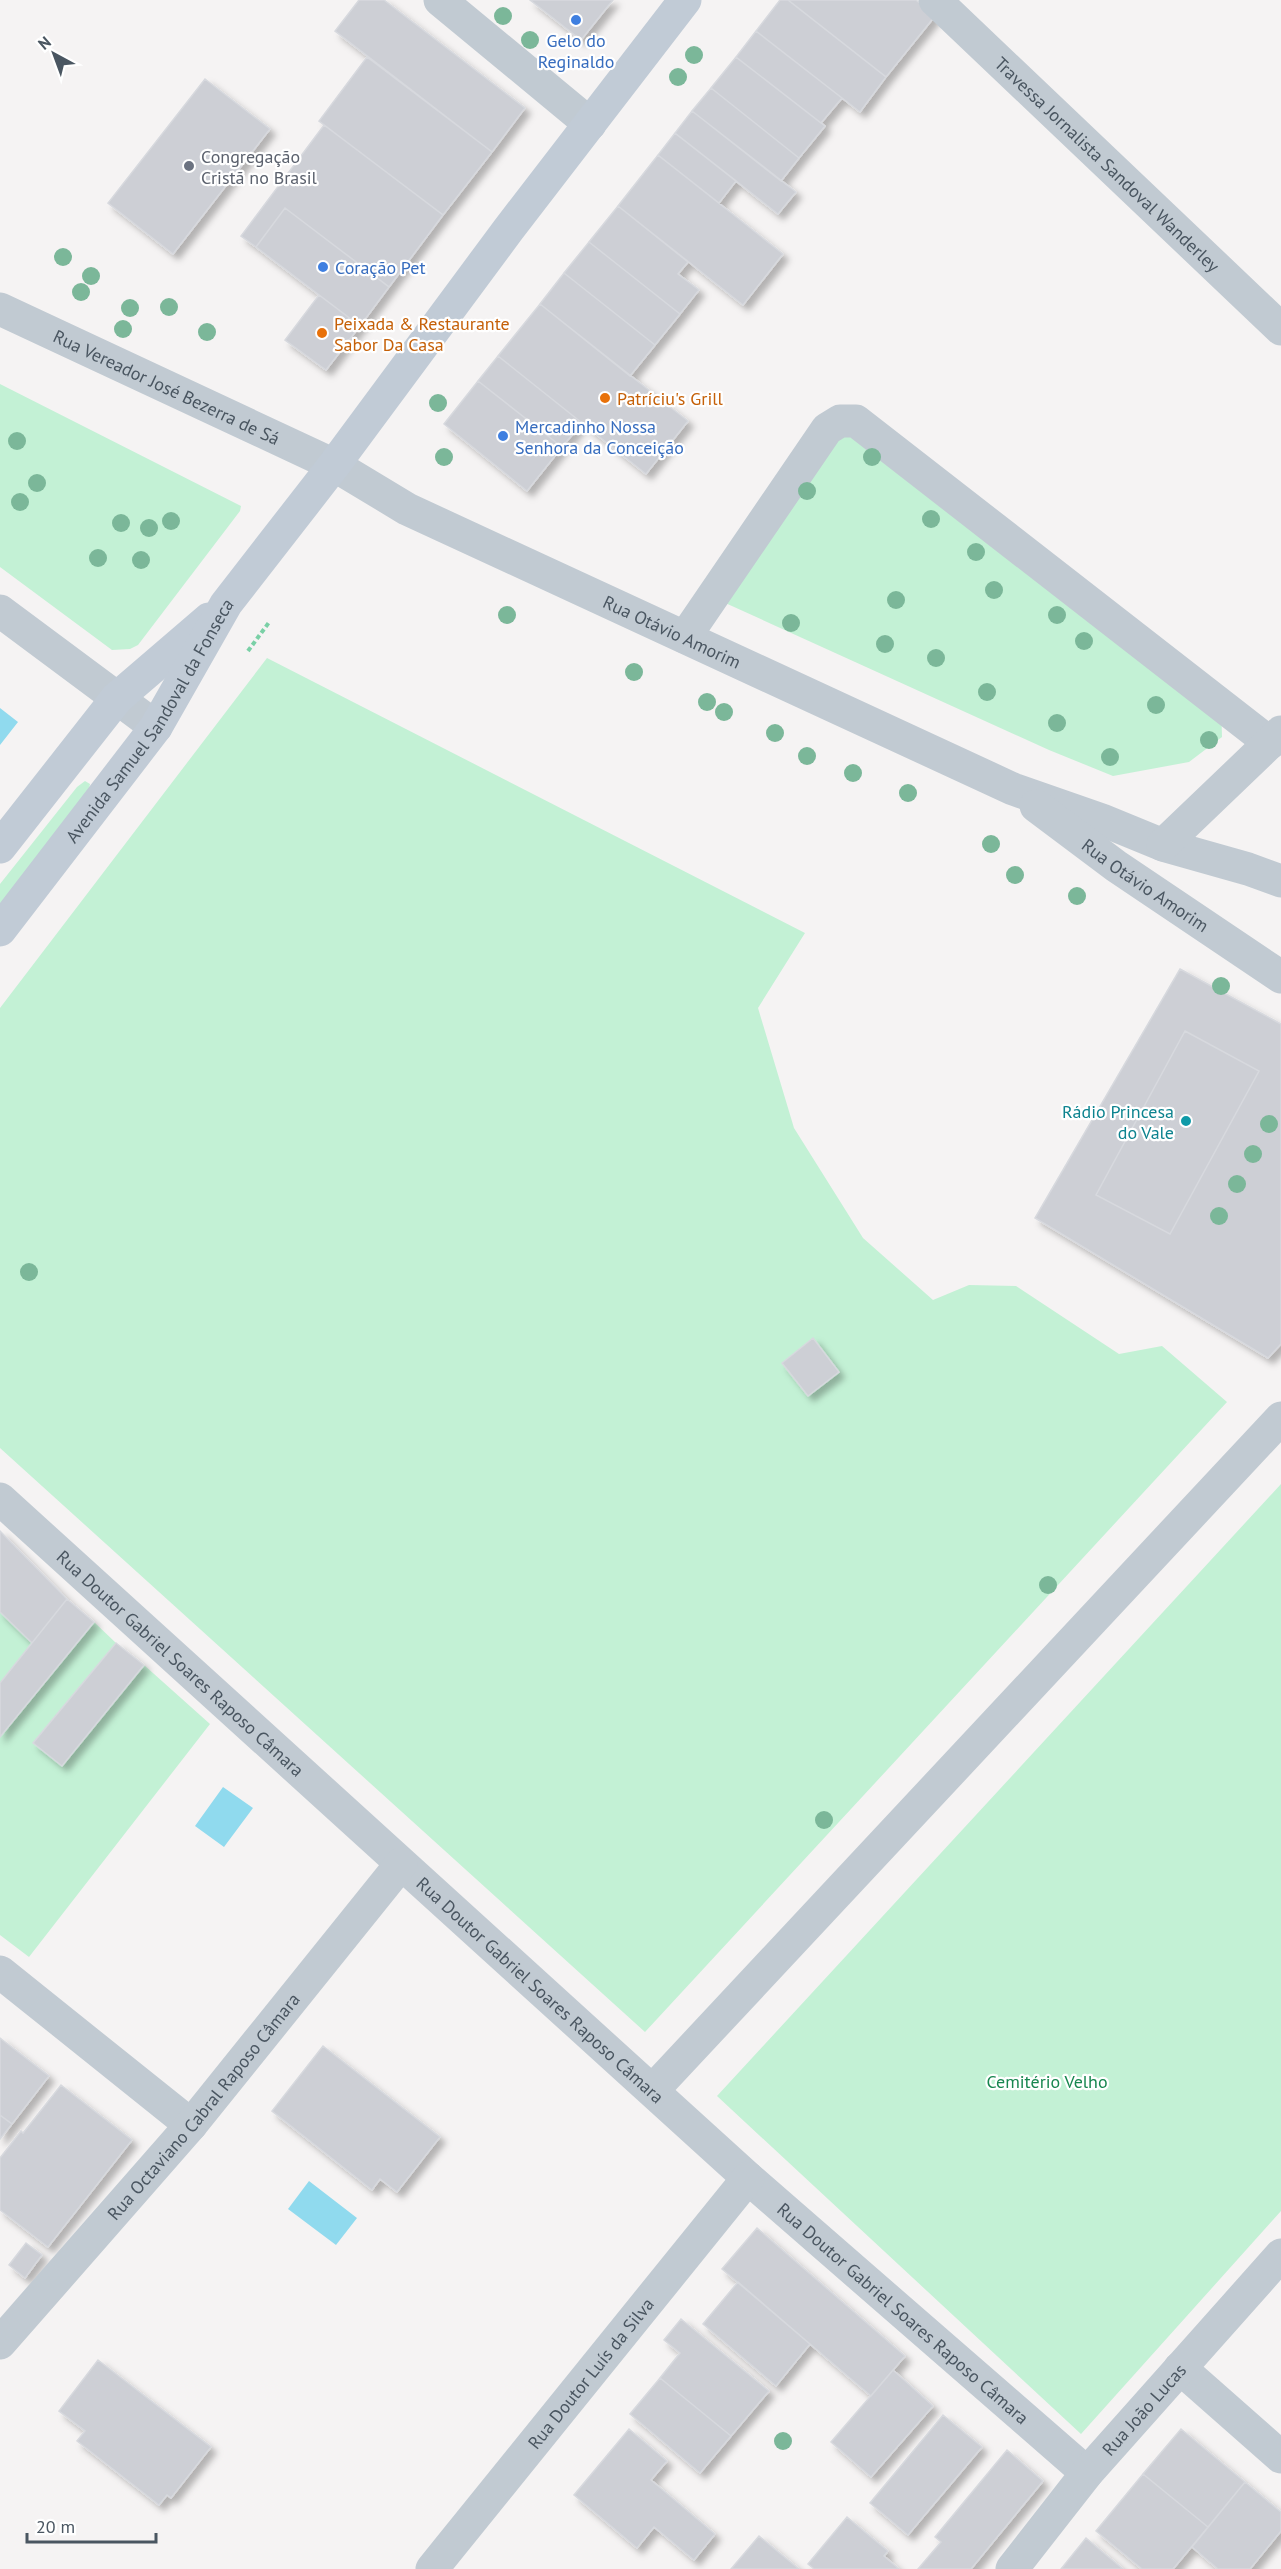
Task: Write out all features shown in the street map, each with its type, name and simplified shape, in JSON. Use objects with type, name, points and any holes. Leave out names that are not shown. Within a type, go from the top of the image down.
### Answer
[{"type":"street","points":[[440,0],[590,124]]},
{"type":"street","points":[[226,604],[334,465],[685,0]]},
{"type":"street","name":"Travessa Jornalista Sandoval Wanderley","points":[[935,0],[1281,329]]},
{"type":"street","name":"Rua Vereador José Bezerra de Sá","points":[[0,309],[334,465]]},
{"type":"street","points":[[685,637],[827,429],[840,421],[856,421],[1275,738],[1163,845]]},
{"type":"street","name":"Rua Otávio Amorim","points":[[334,465],[407,509],[1013,789],[1163,845],[1248,868],[1281,881]]},
{"type":"street","name":"Avenida Samuel Sandoval da Fonseca","points":[[0,847],[117,698],[226,604]]},
{"type":"street","name":"Avenida Samuel Sandoval da Fonseca","points":[[0,930],[156,727],[226,604]]},
{"type":"street","points":[[0,612],[156,727]]},
{"type":"street","name":"Rua Otávio Amorim","points":[[1013,789],[1116,866],[1281,977]]},
{"type":"street","points":[[653,2090],[1281,1418]]},
{"type":"street","name":"Rua Doutor Gabriel Soares Raposo Câmara","points":[[0,1499],[748,2178],[1087,2474]]},
{"type":"street","name":"Rua Octaviano Cabral Raposo Câmara","points":[[0,2343],[191,2125],[401,1864]]},
{"type":"street","points":[[0,1972],[191,2125]]},
{"type":"street","name":"Rua Doutor Luís da Silva","points":[[437,2567],[748,2178]]},
{"type":"street","name":"Rua João Lucas","points":[[1012,2569],[1087,2474],[1281,2255]]},
{"type":"street","points":[[1180,2368],[1281,2457]]},
{"type":"green space","points":[[0,384],[241,506],[240,511],[138,645],[130,649],[112,650],[0,567]]},
{"type":"green space","points":[[845,426],[1221,703],[1222,737],[1189,762],[1113,776],[1049,750],[712,597]]},
{"type":"green space","points":[[267,658],[805,933],[758,1008],[794,1128],[863,1238],[933,1300],[969,1285],[1016,1286],[1119,1354],[1162,1346],[1227,1402],[645,2032],[0,1448],[0,1008]]},
{"type":"green space","points":[[85,781],[90,784],[89,789],[0,908],[0,884],[77,787]]},
{"type":"green space","name":"Cemitério Velho","points":[[1281,1484],[1281,2211],[1081,2434],[717,2096]]},
{"type":"green space","points":[[0,1612],[32,1643],[0,1683]]},
{"type":"green space","points":[[94,1622],[116,1643],[34,1742],[144,1665],[210,1724],[29,1957],[0,1935],[0,1737]]},
{"type":"water","points":[[0,708],[18,722],[0,745]]},
{"type":"water","points":[[223,1787],[253,1808],[224,1847],[195,1826]]},
{"type":"water","points":[[309,2181],[357,2218],[336,2245],[288,2209]]},
{"type":"building","points":[[359,0],[384,0],[525,108],[492,152],[335,31]]},
{"type":"building","name":"Gelo do Reginaldo","points":[[530,0],[613,0],[581,40]]},
{"type":"building","points":[[780,0],[788,0],[886,77],[860,112],[756,31]]},
{"type":"building","points":[[788,0],[916,0],[935,16],[886,77]]},
{"type":"building","points":[[756,31],[842,98],[821,123],[736,57]]},
{"type":"building","points":[[367,57],[492,152],[443,215],[319,121]]},
{"type":"building","points":[[736,57],[825,126],[799,158],[711,88]]},
{"type":"building","name":"Congregação Cristã no Brasil","points":[[205,79],[270,129],[173,254],[108,203]]},
{"type":"building","points":[[711,88],[799,158],[781,181],[692,111]]},
{"type":"building","points":[[692,111],[796,192],[778,214],[675,133]]},
{"type":"building","points":[[324,125],[443,215],[389,287],[285,208],[256,247],[241,236]]},
{"type":"building","points":[[675,133],[736,181],[719,203],[658,155]]},
{"type":"building","points":[[658,155],[783,254],[743,305],[618,206]]},
{"type":"building","points":[[618,206],[688,262],[678,274],[699,290],[680,314],[589,242]]},
{"type":"building","name":"Coração Pet","points":[[285,208],[389,287],[360,326],[256,247]]},
{"type":"building","points":[[589,242],[680,314],[655,345],[564,273]]},
{"type":"building","points":[[564,273],[655,345],[630,376],[540,304]]},
{"type":"building","name":"Peixada & Restaurante Sabor Da Casa","points":[[319,295],[360,326],[326,370],[285,340]]},
{"type":"building","name":"Patríciu's Grill","points":[[540,304],[688,421],[646,474],[498,356]]},
{"type":"building","points":[[498,356],[582,423],[562,447],[478,381]]},
{"type":"building","name":"Mercadinho Nossa Senhora da Conceição","points":[[478,381],[562,447],[527,491],[444,424]]},
{"type":"building","name":"Rádio Princesa do Vale","points":[[1180,969],[1281,1024],[1281,1344],[1268,1358],[1035,1218]]},
{"type":"building","points":[[1185,1031],[1259,1071],[1170,1234],[1096,1195]]},
{"type":"building","points":[[813,1338],[839,1372],[808,1396],[782,1363]]},
{"type":"building","points":[[0,1531],[67,1599],[32,1643],[0,1612]]},
{"type":"building","points":[[67,1599],[94,1622],[0,1737],[0,1683]]},
{"type":"building","points":[[116,1643],[144,1665],[62,1766],[33,1743]]},
{"type":"building","points":[[0,2038],[49,2076],[12,2124],[0,2115]]},
{"type":"building","points":[[323,2046],[440,2137],[397,2192],[380,2179],[372,2190],[272,2111]]},
{"type":"building","points":[[61,2085],[132,2140],[48,2247],[0,2210],[0,2158]]},
{"type":"building","points":[[0,2115],[12,2124],[0,2139]]},
{"type":"building","points":[[757,2228],[905,2356],[871,2396],[722,2269]]},
{"type":"building","points":[[26,2243],[42,2255],[25,2278],[9,2265]]},
{"type":"building","points":[[738,2282],[810,2344],[776,2386],[703,2324]]},
{"type":"building","points":[[681,2319],[769,2391],[731,2436],[660,2378],[680,2353],[664,2340]]},
{"type":"building","points":[[98,2360],[211,2447],[171,2498],[167,2495],[159,2505],[77,2441],[85,2431],[59,2411]]},
{"type":"building","points":[[893,2370],[933,2406],[871,2477],[831,2442]]},
{"type":"building","points":[[660,2378],[731,2436],[700,2473],[630,2414]]},
{"type":"building","points":[[943,2415],[982,2447],[908,2535],[870,2503]]},
{"type":"building","points":[[629,2429],[667,2461],[651,2480],[715,2534],[694,2560],[654,2527],[637,2548],[574,2495]]},
{"type":"building","points":[[1181,2429],[1245,2482],[1208,2527],[1143,2474]]},
{"type":"building","points":[[1007,2450],[1043,2481],[971,2569],[918,2569],[941,2542],[935,2537]]},
{"type":"building","points":[[1143,2474],[1208,2527],[1173,2569],[1142,2569],[1096,2531]]},
{"type":"building","points":[[1245,2482],[1281,2512],[1281,2531],[1250,2569],[1218,2569],[1192,2547]]},
{"type":"building","points":[[847,2517],[888,2551],[884,2556],[899,2569],[814,2569],[808,2564]]},
{"type":"building","points":[[759,2536],[799,2569],[731,2569]]},
{"type":"building","points":[[1086,2538],[1123,2569],[1061,2569]]},
{"type":"place","name":"Gelo do Reginaldo","points":[[576,20]]},
{"type":"place","name":"Congregação Cristã no Brasil","points":[[189,166]]},
{"type":"place","name":"Coração Pet","points":[[323,267]]},
{"type":"place","name":"Peixada & Restaurante Sabor Da Casa","points":[[322,333]]},
{"type":"place","name":"Patríciu's Grill","points":[[605,398]]},
{"type":"place","name":"Mercadinho Nossa Senhora da Conceição","points":[[503,436]]},
{"type":"place","name":"Rádio Princesa do Vale","points":[[1186,1121]]}]
